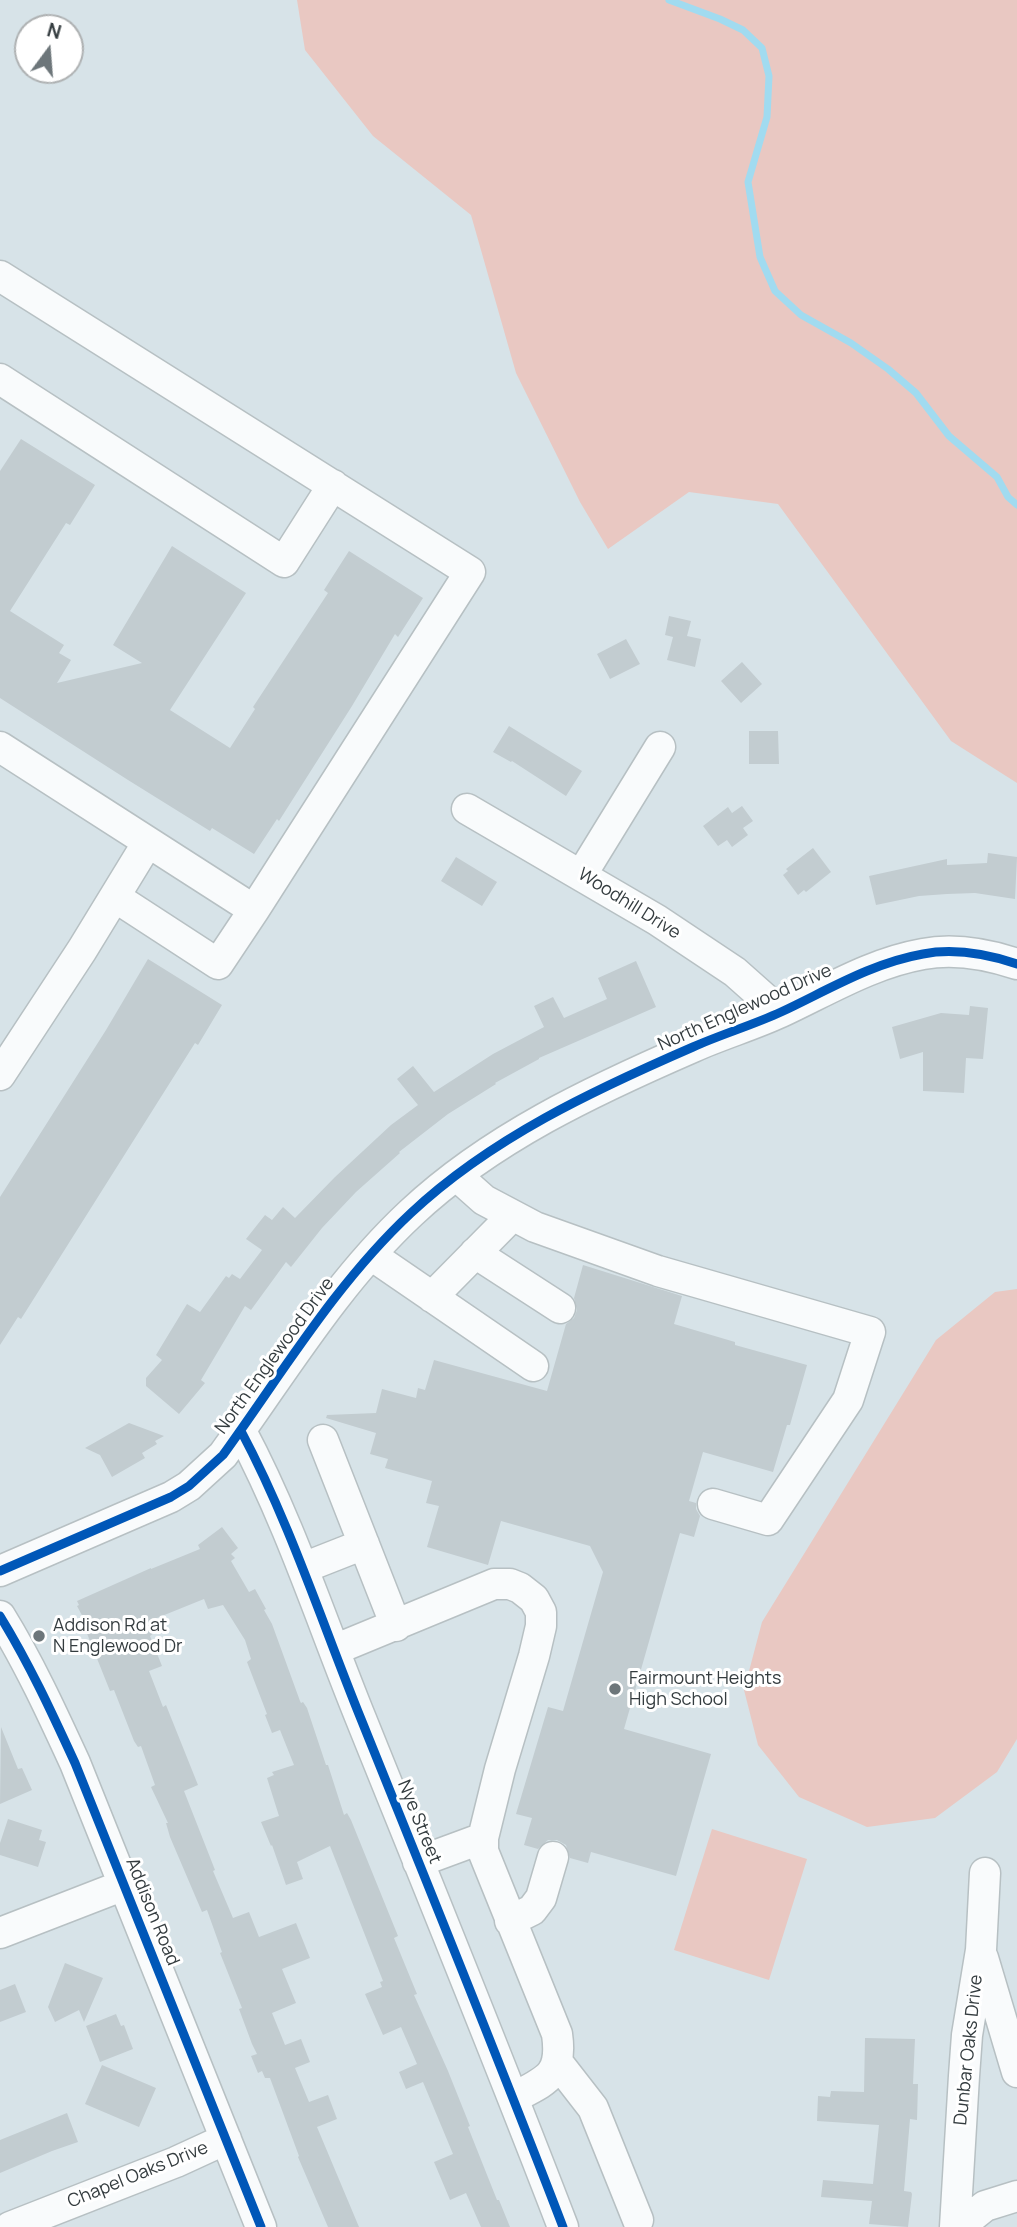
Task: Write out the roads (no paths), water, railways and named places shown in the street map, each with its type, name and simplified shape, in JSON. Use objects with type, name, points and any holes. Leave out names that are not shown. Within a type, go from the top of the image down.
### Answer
[{"type":"street","points":[[0,276],[470,572],[218,964],[115,897]]},
{"type":"street","points":[[0,379],[284,562],[333,485]]},
{"type":"street","points":[[0,747],[254,910]]},
{"type":"street","points":[[582,874],[660,747]]},
{"type":"street","name":"Woodhill Drive","points":[[467,810],[582,874],[657,920],[735,972],[780,1012]]},
{"type":"street","points":[[0,1076],[148,842]]},
{"type":"street","name":"North Englewood Drive","points":[[0,1572],[171,1497],[208,1470],[223,1455],[304,1339],[371,1255],[412,1212],[498,1146],[598,1090],[694,1046],[780,1012],[866,971],[897,960],[947,951],[1017,964]]},
{"type":"street","points":[[457,1176],[484,1200],[535,1227],[658,1271],[870,1332],[848,1400],[768,1520],[713,1504]]},
{"type":"street","points":[[432,1297],[512,1216]]},
{"type":"street","points":[[475,1254],[560,1308]]},
{"type":"street","points":[[371,1255],[533,1366]]},
{"type":"street","name":"Nye Street","points":[[241,1431],[267,1483],[303,1568],[563,2227]]},
{"type":"street","points":[[323,1440],[396,1626]]},
{"type":"street","points":[[303,1568],[364,1544]]},
{"type":"street","points":[[334,1650],[494,1584],[510,1584],[520,1588],[534,1599],[541,1612],[541,1626],[534,1656],[500,1769],[483,1838],[483,1852],[557,2034],[558,2063],[548,2079],[513,2098]]},
{"type":"street","name":"Addison Road","points":[[0,1616],[54,1716],[79,1773],[261,2227]]},
{"type":"street","points":[[418,1862],[483,1838]]},
{"type":"street","points":[[510,1921],[533,1910],[541,1898],[553,1857]]},
{"type":"street","name":"Dunbar Oaks Drive","points":[[957,2227],[967,2035],[981,1950],[985,1873]]},
{"type":"street","points":[[0,1933],[124,1885]]},
{"type":"street","points":[[981,1950],[1017,2072]]},
{"type":"street","points":[[558,2063],[593,2108],[638,2220]]},
{"type":"street","name":"Chapel Oaks Drive","points":[[10,2227],[176,2162],[226,2139]]},
{"type":"street","points":[[957,2227],[985,2206],[1017,2196]]},
{"type":"waterway","points":[[669,0],[743,30],[762,48],[769,76],[767,117],[748,182],[760,257],[775,291],[801,315],[851,343],[916,393],[949,436],[997,477],[1008,497],[1017,505]]},
{"type":"place","name":"Addison Rd at N Englewood Dr","points":[[39,1636]]},
{"type":"place","name":"Fairmount Heights High School","points":[[615,1689]]}]
